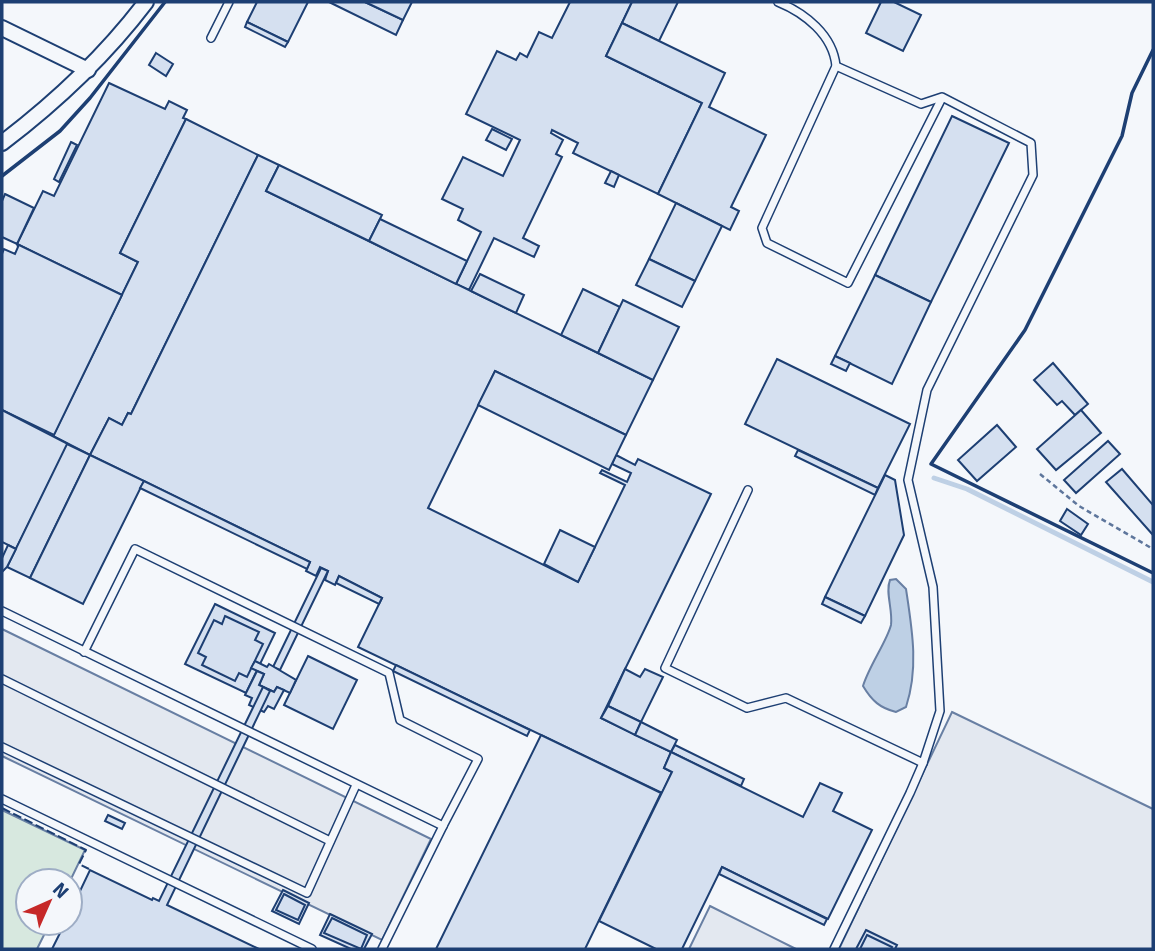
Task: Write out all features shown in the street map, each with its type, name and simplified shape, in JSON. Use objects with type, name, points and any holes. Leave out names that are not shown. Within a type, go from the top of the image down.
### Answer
[{"type":"street","points":[[2,143],[88,70],[146,2]]},
{"type":"street","points":[[2,28],[88,70]]},
{"type":"lane","points":[[211,38],[229,2]]},
{"type":"lane","points":[[778,2],[792,7],[821,31],[834,52],[836,66],[762,228],[767,243],[848,283],[942,97]]},
{"type":"lane","points":[[834,949],[923,763],[940,711],[933,587],[908,480],[927,390],[1033,175],[1031,143],[942,97],[921,104],[836,66]]},
{"type":"lane","points":[[748,490],[665,668],[747,708],[786,698],[923,763]]},
{"type":"lane","points":[[85,652],[135,549],[389,673],[400,720],[478,759],[382,949]]},
{"type":"lane","points":[[2,611],[443,826]]},
{"type":"lane","points":[[2,679],[330,841]]},
{"type":"lane","points":[[2,747],[307,892],[356,785]]},
{"type":"lane","points":[[2,799],[312,949]]},
{"type":"path","points":[[1040,474],[1079,506],[1153,549]]},
{"type":"shaded area","points":[[2,629],[431,839],[382,940],[2,756]]},
{"type":"shaded area","points":[[952,712],[1153,809],[1153,949],[839,949]]},
{"type":"shaded area","points":[[2,810],[85,850],[77,867],[14,867],[14,937],[43,937],[37,949],[2,949]]},
{"type":"shaded area","points":[[710,906],[796,949],[689,949]]},
{"type":"water","points":[[896,579],[906,589],[913,663],[906,707],[896,712],[877,703],[863,686],[891,625],[889,585],[890,580]]},
{"type":"building","points":[[257,2],[308,2],[288,42],[247,22]]},
{"type":"building","points":[[329,2],[365,2],[403,20],[396,35]]},
{"type":"building","points":[[365,2],[412,2],[403,20]]},
{"type":"building","points":[[570,2],[632,2],[606,56],[702,103],[658,194],[573,153],[578,143],[552,130],[551,133],[563,140],[556,154],[562,157],[523,238],[539,246],[534,257],[494,238],[469,290],[456,284],[481,232],[458,220],[463,209],[442,199],[463,157],[503,176],[520,140],[466,114],[497,51],[516,60],[520,53],[527,57],[539,32],[552,38]]},
{"type":"building","points":[[632,2],[678,2],[659,41],[622,23]]},
{"type":"building","points":[[881,2],[894,2],[921,15],[903,51],[866,33]]},
{"type":"building","points":[[247,22],[288,42],[285,47],[245,27]]},
{"type":"building","points":[[622,23],[725,73],[709,107],[766,135],[731,207],[739,211],[730,230],[658,194],[702,103],[606,56]]},
{"type":"building","points":[[156,53],[173,64],[166,76],[149,65]]},
{"type":"building","points":[[109,83],[165,109],[169,101],[187,110],[183,118],[186,119],[120,253],[138,262],[122,295],[17,244],[43,191],[54,196]]},
{"type":"building","points":[[952,116],[1009,143],[931,302],[875,275]]},
{"type":"building","points":[[186,119],[258,155],[131,414],[128,413],[122,425],[109,418],[90,455],[53,436],[138,262],[120,253]]},
{"type":"building","points":[[492,129],[512,139],[506,150],[486,140]]},
{"type":"building","points":[[71,142],[77,145],[59,182],[54,179]]},
{"type":"building","points":[[258,155],[279,165],[266,191],[653,380],[626,435],[495,371],[428,508],[578,582],[625,485],[600,473],[602,470],[627,482],[631,473],[612,464],[616,455],[635,465],[638,459],[711,494],[601,718],[671,752],[664,768],[672,772],[662,793],[358,647],[382,598],[339,576],[335,585],[325,580],[328,571],[320,567],[316,576],[306,571],[310,562],[90,455],[109,418],[122,425],[128,413],[131,414]]},
{"type":"building","points":[[279,165],[382,215],[369,241],[266,191]]},
{"type":"building","points":[[611,171],[619,175],[614,187],[605,183]]},
{"type":"building","points":[[5,194],[34,208],[17,244],[2,237],[2,201]]},
{"type":"building","points":[[676,203],[722,226],[695,281],[649,259]]},
{"type":"building","points":[[380,219],[467,261],[456,284],[369,241]]},
{"type":"building","points":[[17,244],[122,295],[54,435],[2,410],[2,254],[4,249],[15,254]]},
{"type":"building","points":[[649,259],[695,281],[682,307],[636,285]]},
{"type":"building","points":[[480,274],[524,295],[516,313],[471,291]]},
{"type":"building","points":[[875,275],[931,302],[892,384],[835,356]]},
{"type":"building","points":[[583,289],[620,307],[598,353],[561,335]]},
{"type":"building","points":[[623,300],[679,327],[653,380],[598,353]]},
{"type":"building","points":[[835,356],[850,363],[846,371],[831,364]]},
{"type":"building","points":[[777,359],[910,424],[878,488],[745,424]]},
{"type":"building","points":[[1053,363],[1088,404],[1075,415],[1062,401],[1057,405],[1034,380]]},
{"type":"building","points":[[495,371],[626,435],[609,470],[478,405]]},
{"type":"building","points":[[2,410],[68,444],[16,549],[2,542]]},
{"type":"building","points":[[1081,410],[1101,433],[1056,470],[1037,449]]},
{"type":"building","points":[[997,425],[1016,447],[977,481],[958,460]]},
{"type":"building","points":[[1108,441],[1120,454],[1076,493],[1064,480]]},
{"type":"building","points":[[67,444],[90,455],[30,578],[7,567]]},
{"type":"building","points":[[798,450],[878,488],[875,495],[795,456]]},
{"type":"building","points":[[90,455],[144,481],[83,604],[30,578]]},
{"type":"building","points":[[1122,469],[1153,505],[1153,535],[1106,482]]},
{"type":"building","points":[[885,475],[895,480],[904,535],[865,616],[825,597]]},
{"type":"building","points":[[144,481],[310,562],[307,569],[140,488]]},
{"type":"building","points":[[1067,509],[1088,524],[1081,535],[1060,521]]},
{"type":"building","points":[[560,530],[595,547],[578,582],[544,564]]},
{"type":"building","points":[[8,545],[16,549],[2,572],[2,558]]},
{"type":"building","points":[[321,568],[328,571],[280,670],[273,667]]},
{"type":"building","points":[[339,576],[382,598],[379,604],[336,583]]},
{"type":"building","points":[[825,597],[865,616],[861,623],[822,604]]},
{"type":"building","points":[[215,604],[275,633],[246,693],[185,664]]},
{"type":"building","points":[[225,616],[259,632],[255,640],[263,644],[247,677],[239,673],[235,681],[202,665],[206,657],[198,653],[214,620],[222,624]]},
{"type":"building","points":[[308,656],[357,680],[333,729],[284,705]]},
{"type":"building","points":[[255,661],[267,667],[269,664],[296,680],[290,693],[277,687],[274,692],[259,685],[264,674],[251,668]]},
{"type":"building","points":[[396,665],[530,730],[527,736],[393,671]]},
{"type":"building","points":[[625,669],[640,677],[645,669],[663,677],[641,722],[608,706]]},
{"type":"building","points":[[257,671],[264,674],[259,685],[274,692],[277,687],[284,690],[274,709],[268,706],[264,712],[249,705],[252,698],[245,695]]},
{"type":"building","points":[[263,687],[270,691],[167,905],[259,949],[52,949],[58,937],[84,937],[84,883],[90,870],[159,901]]},
{"type":"building","points":[[608,706],[641,722],[635,735],[601,718]]},
{"type":"building","points":[[641,722],[677,740],[671,752],[635,735]]},
{"type":"building","points":[[541,735],[661,793],[585,949],[436,949]]},
{"type":"building","points":[[675,745],[744,779],[741,786],[671,752]]},
{"type":"building","points":[[671,752],[803,817],[820,783],[842,793],[833,811],[872,830],[828,919],[722,867],[682,949],[656,949],[599,921],[672,772],[664,768]]},
{"type":"building","points":[[108,815],[125,823],[122,829],[105,821]]},
{"type":"building","points":[[722,867],[827,919],[824,925],[719,874]]},
{"type":"building","points":[[283,890],[309,903],[299,924],[272,911]]},
{"type":"building","points":[[284,894],[305,905],[298,920],[276,910]]},
{"type":"building","points":[[330,914],[372,934],[364,949],[351,949],[320,935]]},
{"type":"building","points":[[332,918],[367,935],[361,949],[324,933]]},
{"type":"building","points":[[866,930],[897,945],[895,949],[856,949]]},
{"type":"building","points":[[867,935],[892,947],[891,949],[860,949]]},
{"type":"waterway","points":[[934,478],[967,489],[1153,582]]},
{"type":"fence","points":[[2,808],[86,850],[79,864],[89,869]]},
{"type":"wall","points":[[2,176],[60,131],[90,98],[165,2]]},
{"type":"wall","points":[[1153,50],[1132,93],[1122,136],[1025,330],[931,464],[1153,573]]}]
